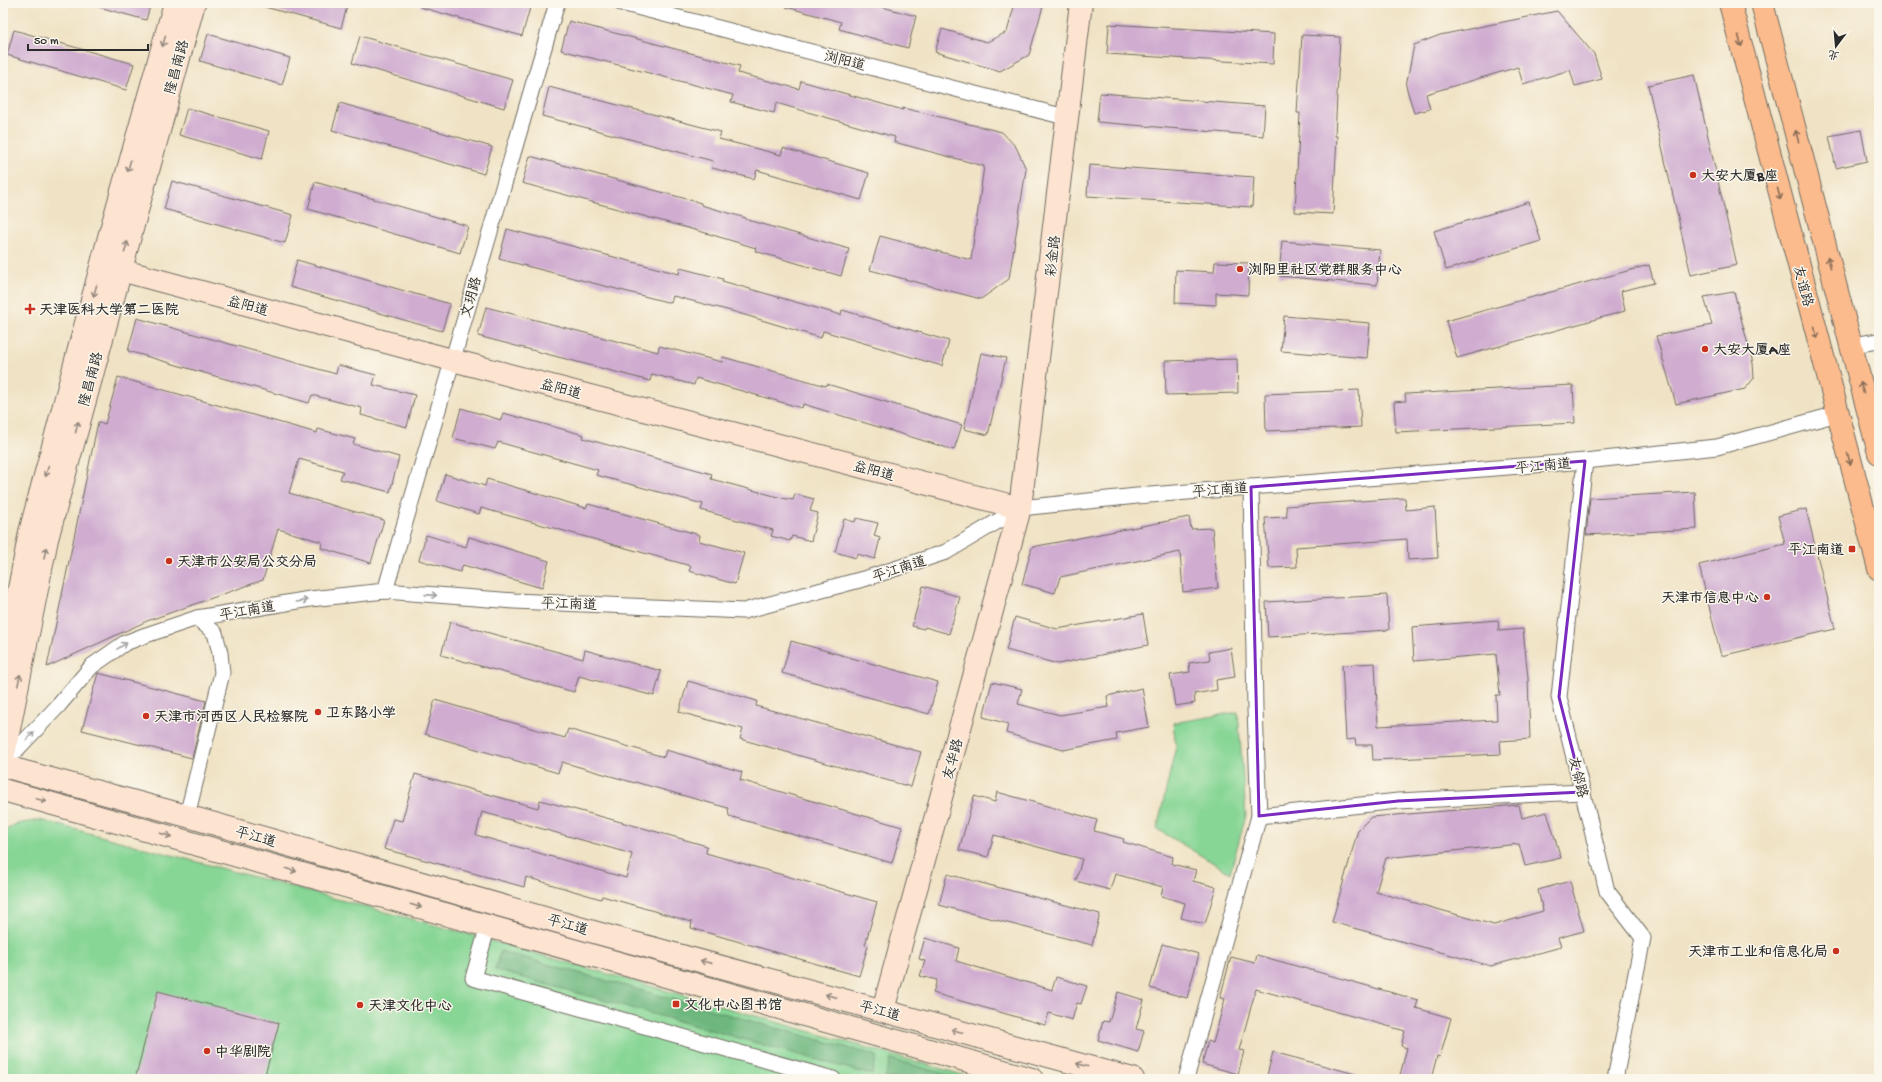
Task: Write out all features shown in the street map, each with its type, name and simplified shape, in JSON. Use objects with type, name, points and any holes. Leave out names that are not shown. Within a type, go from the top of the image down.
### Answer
[{"type":"main road","name":"隆昌南路","points":[[3,759],[47,539],[175,3]]},
{"type":"main road","name":"隆昌南路","points":[[3,672],[30,532],[194,3]]},
{"type":"main road","name":"彩金路","points":[[1020,508],[1069,118],[1081,3]]},
{"type":"main road","name":"友谊路","points":[[1730,3],[1879,569]]},
{"type":"main road","points":[[1762,3],[1879,453]]},
{"type":"main road","name":"益阳道","points":[[111,268],[452,360],[1020,508]]},
{"type":"main road","name":"友华路","points":[[883,1010],[1020,508]]},
{"type":"main road","name":"平江道","points":[[3,765],[590,931],[1133,1079]]},
{"type":"main road","name":"平江道","points":[[3,790],[1032,1079]]},
{"type":"street","name":"文玥路","points":[[385,591],[557,3]]},
{"type":"street","name":"浏阳道","points":[[621,3],[1069,118]]},
{"type":"street","points":[[1851,345],[1879,341]]},
{"type":"street","name":"平江南道","points":[[3,765],[59,705],[92,666],[125,643],[146,634],[197,618],[310,599],[385,591],[514,601],[744,611],[867,578],[946,552],[1020,508],[1137,496],[1585,461],[1717,447],[1837,414]]},
{"type":"street","name":"友邻路","points":[[1585,461],[1559,697],[1607,891],[1643,938],[1615,1079]]},
{"type":"street","points":[[1186,1079],[1259,816],[1255,709],[1251,487]]},
{"type":"street","points":[[187,816],[222,673],[220,653],[215,633],[197,618]]},
{"type":"street","points":[[1259,816],[1398,801],[1583,792]]},
{"type":"street","points":[[488,926],[473,978],[832,1079]]},
{"type":"highlighted area","points":[[1585,461],[1559,697],[1583,792],[1398,801],[1259,816],[1251,487]]},
{"type":"green space","points":[[1238,712],[1246,816],[1230,873],[1157,829],[1176,746],[1173,723]]},
{"type":"green space","name":"天津文化中心","points":[[40,820],[457,931],[977,1079],[3,1079],[3,832],[16,824]]},
{"type":"green space","points":[[500,951],[877,1056],[872,1075],[495,970]]},
{"type":"green space","points":[[891,1059],[962,1079],[885,1078]]},
{"type":"building","points":[[99,3],[151,3],[146,20],[99,7]]},
{"type":"building","points":[[266,3],[348,3],[341,28],[265,7]]},
{"type":"building","points":[[421,3],[511,3],[530,8],[522,36],[420,7]]},
{"type":"building","points":[[787,3],[867,3],[916,16],[908,48],[839,29],[841,22],[786,7]]},
{"type":"building","points":[[1015,3],[1044,3],[1029,55],[1000,71],[935,52],[942,29],[987,42],[1007,32]]},
{"type":"building","points":[[1557,11],[1594,54],[1602,79],[1575,86],[1570,70],[1523,84],[1518,67],[1426,94],[1430,109],[1414,113],[1406,86],[1414,45],[1440,35]]},
{"type":"building","points":[[569,21],[740,66],[738,73],[799,89],[801,81],[903,110],[903,108],[1002,132],[1016,147],[1026,169],[1009,279],[981,299],[870,270],[880,236],[971,260],[984,166],[894,142],[895,137],[776,103],[774,113],[731,102],[733,95],[561,50]]},
{"type":"building","points":[[1109,24],[1274,34],[1273,64],[1107,54]]},
{"type":"building","points":[[14,30],[134,64],[126,90],[7,55]]},
{"type":"building","points":[[208,34],[290,58],[282,85],[200,61]]},
{"type":"building","points":[[1302,35],[1340,37],[1333,214],[1295,212],[1300,113],[1297,113]]},
{"type":"building","points":[[360,36],[513,80],[504,108],[352,63]]},
{"type":"building","name":"大安大厦B座","points":[[1694,75],[1737,265],[1691,275],[1648,85]]},
{"type":"building","points":[[549,87],[721,132],[719,139],[781,155],[783,148],[869,173],[861,200],[757,170],[754,179],[712,168],[713,161],[542,116]]},
{"type":"building","points":[[1100,93],[1265,106],[1263,136],[1097,122]]},
{"type":"building","points":[[340,103],[492,147],[484,174],[332,130]]},
{"type":"building","points":[[187,108],[269,131],[262,159],[179,135]]},
{"type":"building","points":[[1861,130],[1867,161],[1836,168],[1829,136]]},
{"type":"building","points":[[530,156],[701,203],[701,205],[746,218],[745,219],[849,249],[841,276],[755,251],[756,248],[706,233],[522,183]]},
{"type":"building","points":[[1089,165],[1254,177],[1252,207],[1087,196]]},
{"type":"building","points":[[172,181],[293,215],[285,243],[164,209]]},
{"type":"building","points":[[315,182],[468,226],[460,253],[308,209]]},
{"type":"building","points":[[1529,202],[1541,241],[1446,270],[1434,231]]},
{"type":"building","points":[[507,229],[679,274],[680,268],[723,279],[722,281],[841,315],[842,310],[949,341],[942,366],[823,331],[821,338],[735,312],[673,296],[671,303],[499,259]]},
{"type":"building","points":[[1282,241],[1380,250],[1377,285],[1279,276]]},
{"type":"building","points":[[297,260],[450,304],[442,331],[290,287]]},
{"type":"building","points":[[1215,262],[1249,263],[1248,295],[1216,293],[1216,305],[1175,303],[1176,270],[1214,272]]},
{"type":"building","points":[[1649,265],[1654,283],[1621,291],[1625,311],[1457,358],[1446,321]]},
{"type":"building","name":"大安大厦A座","points":[[1734,292],[1753,363],[1754,378],[1745,389],[1676,404],[1656,336],[1712,325],[1704,297]]},
{"type":"building","points":[[486,307],[658,352],[659,346],[722,362],[723,357],[826,386],[827,384],[962,425],[954,450],[803,404],[802,408],[696,378],[694,385],[652,374],[650,381],[478,336]]},
{"type":"building","points":[[1284,316],[1370,323],[1367,358],[1281,351]]},
{"type":"building","points":[[137,318],[336,374],[338,365],[376,375],[373,385],[415,395],[407,427],[361,415],[362,408],[312,395],[309,403],[128,351]]},
{"type":"building","points":[[981,353],[1006,358],[988,435],[964,429]]},
{"type":"building","points":[[1237,359],[1238,393],[1166,395],[1165,361]]},
{"type":"building","name":"天津市公安局公交分局","points":[[118,377],[317,433],[318,429],[355,439],[353,444],[399,457],[390,492],[340,479],[343,471],[299,459],[289,493],[384,520],[371,563],[321,548],[322,542],[278,529],[263,580],[147,621],[47,667],[98,422],[105,424]]},
{"type":"building","points":[[1573,385],[1575,423],[1396,432],[1394,402],[1406,401],[1405,394]]},
{"type":"building","points":[[1359,390],[1361,427],[1266,431],[1265,394]]},
{"type":"building","points":[[461,408],[501,420],[503,413],[584,435],[583,438],[712,474],[711,479],[782,498],[793,500],[795,494],[814,499],[810,511],[818,513],[811,541],[792,536],[790,541],[771,536],[773,530],[701,510],[703,504],[596,475],[598,470],[498,442],[495,449],[453,438]]},
{"type":"building","points":[[445,474],[485,486],[487,479],[586,508],[588,504],[700,535],[699,541],[744,553],[735,584],[689,571],[691,566],[481,508],[479,514],[437,501]]},
{"type":"building","points":[[1695,492],[1697,529],[1586,535],[1590,498]]},
{"type":"building","points":[[1405,498],[1406,510],[1435,507],[1438,558],[1408,560],[1407,539],[1296,547],[1297,567],[1269,568],[1265,518],[1287,517],[1286,506]]},
{"type":"building","name":"天津市信息中心","points":[[1806,509],[1835,629],[1721,656],[1699,565],[1785,544],[1778,516]]},
{"type":"building","points":[[1189,517],[1191,529],[1212,528],[1218,588],[1183,592],[1180,552],[1060,577],[1055,593],[1022,584],[1032,547]]},
{"type":"building","points":[[856,518],[878,523],[874,536],[880,538],[875,559],[857,554],[856,558],[835,552],[844,519],[855,522]]},
{"type":"building","points":[[426,535],[466,547],[469,537],[549,561],[542,588],[463,565],[460,572],[419,560]]},
{"type":"building","points":[[923,586],[960,597],[949,634],[925,627],[924,629],[912,626]]},
{"type":"building","points":[[1387,595],[1389,630],[1268,637],[1266,602]]},
{"type":"building","points":[[1143,614],[1148,645],[1058,664],[1006,650],[1015,617],[1057,629]]},
{"type":"building","points":[[1498,620],[1499,631],[1523,629],[1528,678],[1530,739],[1500,741],[1501,754],[1373,760],[1372,745],[1356,745],[1355,739],[1346,740],[1342,665],[1375,663],[1378,726],[1497,720],[1496,695],[1500,695],[1496,654],[1414,661],[1412,627]]},
{"type":"building","points":[[450,622],[583,659],[585,650],[661,671],[654,696],[579,676],[574,692],[441,655]]},
{"type":"building","points":[[791,641],[938,682],[929,714],[782,673]]},
{"type":"building","points":[[1231,648],[1235,677],[1216,680],[1217,690],[1194,694],[1195,703],[1175,706],[1170,675],[1190,672],[1189,663],[1210,660],[1209,652]]},
{"type":"building","name":"天津市河西区人民检察院","points":[[98,673],[206,701],[192,758],[82,730]]},
{"type":"building","points":[[688,681],[757,701],[756,706],[921,752],[911,787],[740,739],[743,729],[679,712]]},
{"type":"building","points":[[992,682],[1022,689],[1018,704],[1060,715],[1109,707],[1107,696],[1142,688],[1149,727],[1116,733],[1117,740],[1063,750],[1006,733],[1008,724],[983,717]]},
{"type":"building","points":[[435,700],[565,738],[568,729],[664,757],[666,750],[742,772],[740,780],[902,827],[892,863],[729,816],[728,808],[635,782],[562,762],[558,773],[425,734]]},
{"type":"building","points":[[415,774],[538,808],[540,800],[643,828],[707,846],[706,853],[877,902],[865,945],[868,946],[859,976],[691,928],[692,922],[602,896],[601,899],[526,877],[524,887],[384,849],[393,819],[402,821]],"holes":[[[482,812],[632,854],[626,878],[476,835]]]},
{"type":"building","points":[[997,792],[1097,820],[1094,831],[1124,839],[1123,842],[1173,857],[1172,864],[1196,870],[1193,881],[1216,887],[1205,924],[1181,918],[1185,903],[1161,896],[1163,887],[1115,874],[1110,890],[1076,881],[1082,859],[994,835],[988,857],[959,850],[974,796],[995,802]]},
{"type":"building","points":[[1519,805],[1522,818],[1547,812],[1561,858],[1525,866],[1519,844],[1386,858],[1376,892],[1494,925],[1543,911],[1538,890],[1570,881],[1584,931],[1558,938],[1561,947],[1491,966],[1332,922],[1358,830],[1371,817]]},
{"type":"building","points":[[947,874],[1100,914],[1092,945],[939,905]]},
{"type":"building","points":[[925,938],[959,948],[956,961],[1052,990],[1056,977],[1087,986],[1081,1004],[1077,1003],[1072,1020],[1049,1013],[1045,1025],[933,993],[937,980],[920,976],[925,961],[919,959]]},
{"type":"building","points":[[1162,944],[1199,954],[1187,998],[1150,988]]},
{"type":"building","points":[[1257,955],[1418,1000],[1416,1008],[1451,1018],[1440,1057],[1437,1056],[1431,1079],[1399,1079],[1407,1048],[1401,1046],[1405,1031],[1256,989],[1239,1050],[1244,1051],[1238,1074],[1202,1064],[1208,1041],[1213,1043],[1225,999],[1220,998],[1231,957],[1255,963]]},
{"type":"building","name":"中华剧院","points":[[158,991],[279,1023],[264,1079],[135,1079]]},
{"type":"building","points":[[1118,992],[1144,1000],[1136,1029],[1144,1031],[1138,1052],[1098,1040],[1103,1021],[1109,1022]]},
{"type":"building","points":[[1273,1052],[1359,1075],[1358,1079],[1266,1079]]},
{"type":"place","name":"大安大厦B座","points":[[1693,175]]},
{"type":"place","name":"浏阳里社区党群服务中心","points":[[1240,269]]},
{"type":"place","name":"天津医科大学第二医院","points":[[30,309]]},
{"type":"place","name":"大安大厦A座","points":[[1705,349]]},
{"type":"place","name":"平江南道","points":[[1852,549]]},
{"type":"place","name":"天津市公安局公交分局","points":[[169,561]]},
{"type":"place","name":"天津市信息中心","points":[[1767,597]]},
{"type":"place","name":"卫东路小学","points":[[318,712]]},
{"type":"place","name":"天津市河西区人民检察院","points":[[146,716]]},
{"type":"place","name":"天津市工业和信息化局","points":[[1836,951]]},
{"type":"place","name":"文化中心图书馆","points":[[676,1004]]},
{"type":"place","name":"天津文化中心","points":[[360,1005]]},
{"type":"place","name":"中华剧院","points":[[207,1051]]}]
